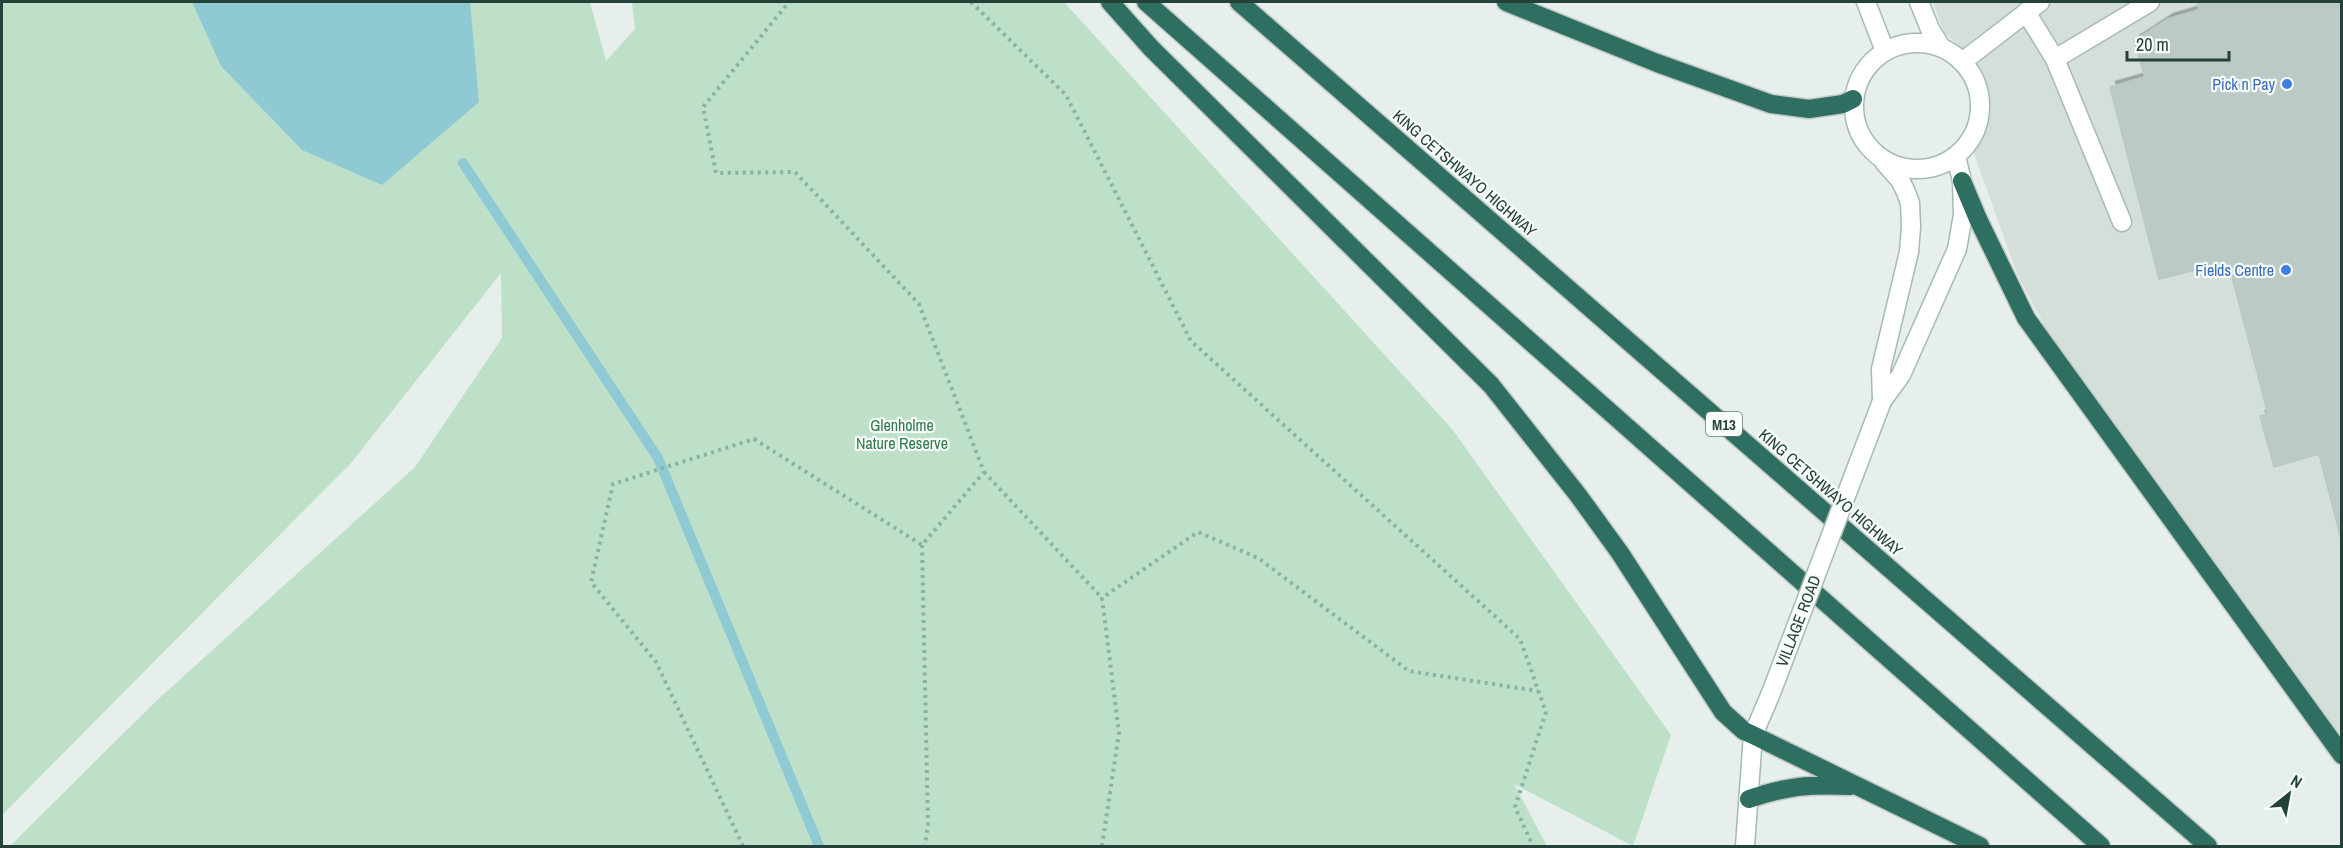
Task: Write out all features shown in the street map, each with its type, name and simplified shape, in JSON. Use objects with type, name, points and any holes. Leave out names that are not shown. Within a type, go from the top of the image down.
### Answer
[{"type":"highway","points":[[1110,2],[1150,48],[1491,385],[1572,486],[1620,553],[1723,711],[1753,735],[1980,846]]},
{"type":"highway","points":[[1146,2],[2101,846]]},
{"type":"highway","name":"KING CETSHWAYO HIGHWAY","points":[[1239,2],[2208,846]]},
{"type":"highway","points":[[1506,2],[1657,63],[1771,104],[1809,109],[1843,104],[1853,99]]},
{"type":"highway","points":[[1962,181],[2026,318],[2342,755]]},
{"type":"highway","points":[[1749,799],[1778,789],[1812,784],[1858,786]]},
{"type":"street","points":[[1866,2],[1885,51]]},
{"type":"street","points":[[1919,2],[1930,29],[1941,47],[1962,62],[1975,82],[1981,107],[1977,124],[1969,142],[1956,156],[1942,165],[1927,169],[1910,169],[1880,158],[1864,142],[1855,121],[1853,99],[1859,79],[1870,63],[1885,51],[1912,43],[1941,47]]},
{"type":"street","points":[[2055,59],[2150,2]]},
{"type":"street","points":[[1962,62],[2033,7],[2122,222]]},
{"type":"street","name":"VILLAGE ROAD","points":[[1745,846],[1753,735],[1882,401],[1901,375],[1957,249],[1963,215],[1962,181],[1956,156]]},
{"type":"street","name":"VILLAGE ROAD","points":[[1880,158],[1900,180],[1906,192],[1910,203],[1911,227],[1909,252],[1881,369],[1882,401]]},
{"type":"path","points":[[789,2],[702,107],[716,173],[795,172],[919,304],[984,472],[1102,598],[1119,733],[1102,846]]},
{"type":"path","points":[[971,2],[1066,95],[1191,341],[1520,639],[1546,712],[1515,807],[1533,846]]},
{"type":"path","points":[[743,846],[656,662],[591,582],[613,484],[754,439],[922,545]]},
{"type":"path","points":[[925,846],[928,824],[922,545],[984,472]]},
{"type":"path","points":[[1102,598],[1198,532],[1258,558],[1409,671],[1538,691]]},
{"type":"shaded area","points":[[1932,2],[2341,2],[2341,741],[2048,332],[2018,276],[1969,140],[1976,130],[1982,106],[1980,81],[1971,58],[1945,33]]},
{"type":"green space","name":"Glenholme Nature Reserve","points":[[2,2],[590,2],[606,61],[635,29],[632,2],[1064,2],[1452,429],[1671,735],[1633,846],[1514,784],[1547,846],[10,846],[154,703],[415,467],[502,338],[501,273],[351,463],[2,815]]},
{"type":"water","points":[[192,2],[470,2],[479,102],[382,185],[302,150],[221,66]]},
{"type":"building","name":"Fields Centre","points":[[2197,2],[2342,2],[2342,543],[2319,454],[2274,467],[2260,416],[2268,414],[2228,262],[2159,279],[2110,87],[2145,77],[2134,41],[2168,19],[2199,10]]},
{"type":"waterway","points":[[463,163],[658,458],[819,846]]},
{"type":"place","name":"Pick n Pay","points":[[2287,84]]},
{"type":"place","name":"Fields Centre","points":[[2286,270]]}]
